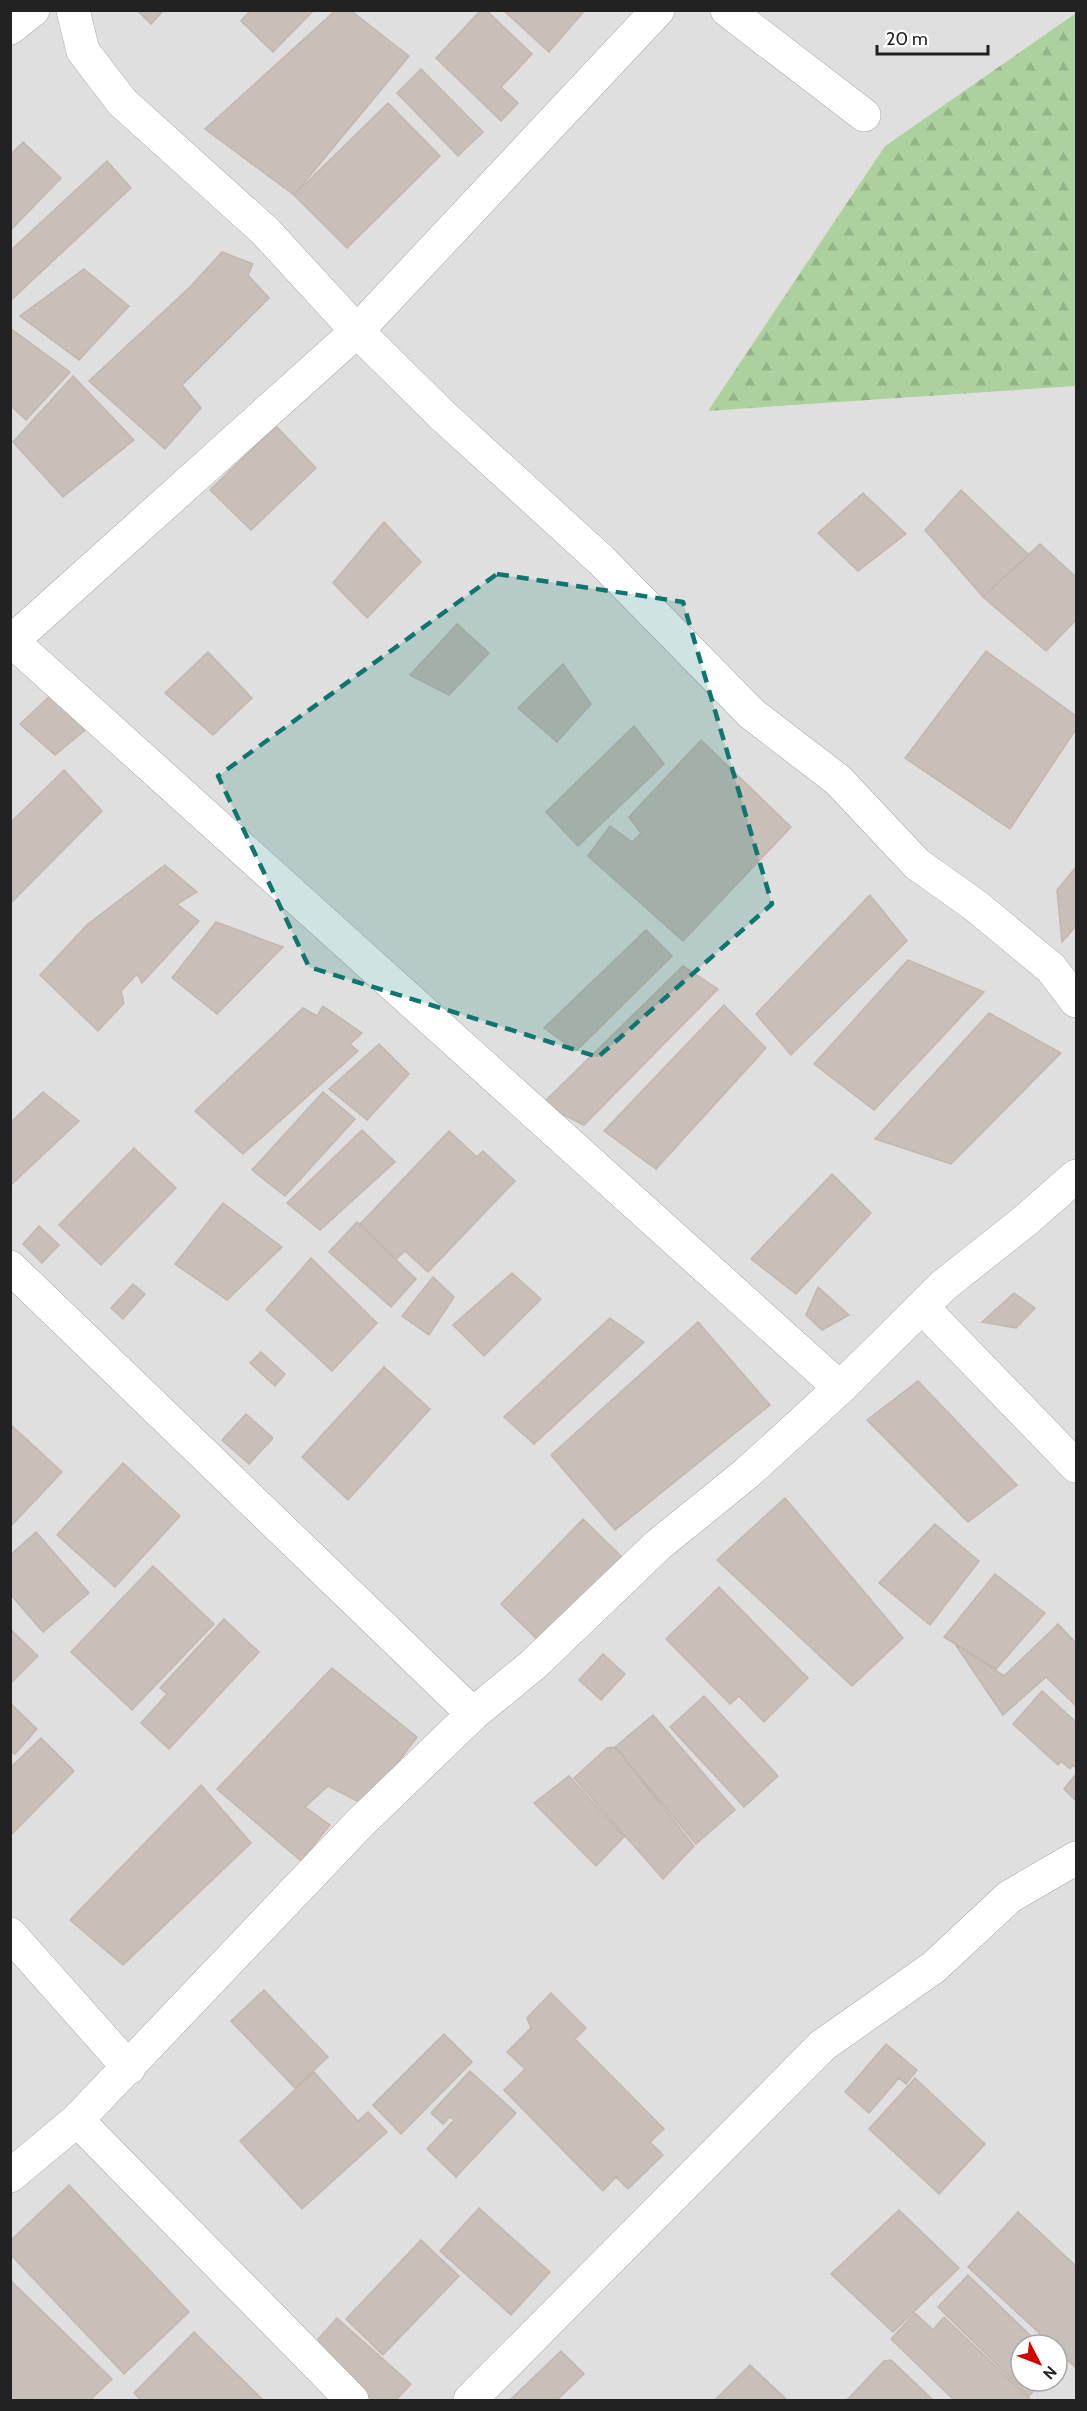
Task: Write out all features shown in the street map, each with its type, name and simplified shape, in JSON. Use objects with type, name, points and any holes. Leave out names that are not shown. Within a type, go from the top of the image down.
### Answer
[{"type":"street","points":[[10,28],[33,10]]},
{"type":"street","points":[[73,10],[83,51],[122,102],[265,231],[357,331],[442,415],[601,560],[752,714],[838,780],[917,864],[976,906],[1052,968],[1077,1001]]},
{"type":"street","points":[[658,10],[357,331],[11,640],[840,1388]]},
{"type":"street","points":[[727,10],[864,115]]},
{"type":"street","points":[[10,2176],[77,2120],[360,1823],[473,1714],[534,1664],[658,1545],[747,1473],[840,1388],[944,1285],[1077,1176]]},
{"type":"street","points":[[10,1266],[473,1714]]},
{"type":"street","points":[[922,1307],[1077,1466]]},
{"type":"street","points":[[470,2400],[823,2044],[934,1967],[1009,1897],[1077,1858]]},
{"type":"street","points":[[10,1934],[129,2068]]},
{"type":"street","points":[[77,2120],[352,2400]]},
{"type":"highlighted area","points":[[497,574],[683,602],[772,904],[598,1057],[309,967],[218,776]]},
{"type":"shaded area","points":[[11,11],[1076,11],[885,146],[709,411],[1076,386],[1076,2400],[11,2400]]},
{"type":"green space","points":[[1076,13],[1076,386],[708,411],[885,146]]},
{"type":"building","points":[[137,10],[164,10],[151,24]]},
{"type":"building","points":[[251,10],[314,10],[273,52],[241,21]]},
{"type":"building","points":[[336,10],[350,10],[409,56],[294,195],[205,129]]},
{"type":"building","points":[[481,10],[486,10],[532,54],[501,87],[518,103],[501,121],[436,58]]},
{"type":"building","points":[[503,10],[585,10],[549,52]]},
{"type":"building","points":[[421,69],[483,132],[458,156],[397,93]]},
{"type":"building","points":[[388,103],[440,156],[347,248],[294,195]]},
{"type":"building","points":[[23,142],[61,178],[10,231],[10,155]]},
{"type":"building","points":[[107,161],[131,188],[10,301],[10,251]]},
{"type":"building","points":[[222,252],[253,264],[248,275],[269,298],[182,385],[201,408],[165,449],[89,381],[190,287]]},
{"type":"building","points":[[84,269],[129,306],[79,360],[20,316]]},
{"type":"building","points":[[10,328],[70,372],[26,420],[10,405]]},
{"type":"building","points":[[73,376],[134,440],[63,497],[13,442]]},
{"type":"building","points":[[276,426],[316,468],[251,530],[210,490]]},
{"type":"building","points":[[961,490],[1029,555],[983,597],[925,530]]},
{"type":"building","points":[[863,493],[906,534],[858,571],[818,533]]},
{"type":"building","points":[[384,522],[421,562],[367,618],[333,583]]},
{"type":"building","points":[[1040,544],[1076,577],[1076,620],[1046,651],[983,597]]},
{"type":"building","points":[[457,624],[489,653],[449,695],[410,675]]},
{"type":"building","points":[[986,651],[1076,716],[1076,729],[1010,829],[905,758]]},
{"type":"building","points":[[208,652],[252,698],[213,735],[165,693]]},
{"type":"building","points":[[563,664],[591,704],[557,742],[518,708]]},
{"type":"building","points":[[50,696],[90,726],[55,755],[20,724]]},
{"type":"building","points":[[634,726],[664,764],[578,846],[546,812]]},
{"type":"building","points":[[701,740],[791,827],[683,941],[588,856],[610,826],[632,842],[641,833],[629,817]]},
{"type":"building","points":[[64,770],[102,811],[10,904],[10,823]]},
{"type":"building","points":[[165,865],[197,892],[177,904],[199,921],[142,983],[137,974],[121,991],[124,1003],[98,1031],[40,975],[88,924]]},
{"type":"building","points":[[1076,867],[1076,926],[1062,942],[1057,890]]},
{"type":"building","points":[[870,895],[907,941],[791,1055],[756,1014]]},
{"type":"building","points":[[216,922],[283,947],[217,1014],[172,978]]},
{"type":"building","points":[[646,930],[672,956],[576,1051],[544,1028]]},
{"type":"building","points":[[908,960],[984,992],[874,1110],[814,1064]]},
{"type":"building","points":[[683,966],[718,989],[584,1125],[542,1104]]},
{"type":"building","points":[[724,1005],[766,1048],[656,1169],[604,1131]]},
{"type":"building","points":[[323,1006],[362,1033],[350,1044],[358,1051],[243,1154],[195,1111],[303,1008],[317,1016]]},
{"type":"building","points":[[989,1013],[1061,1053],[951,1164],[875,1139]]},
{"type":"building","points":[[379,1044],[409,1074],[367,1120],[329,1089]]},
{"type":"building","points":[[43,1092],[79,1121],[12,1184],[10,1182],[10,1123]]},
{"type":"building","points":[[323,1092],[355,1119],[285,1196],[252,1170]]},
{"type":"building","points":[[362,1130],[395,1162],[320,1230],[287,1203]]},
{"type":"building","points":[[449,1131],[477,1157],[483,1151],[515,1181],[428,1272],[405,1251],[396,1259],[360,1224]]},
{"type":"building","points":[[134,1148],[176,1188],[101,1265],[59,1225]]},
{"type":"building","points":[[832,1174],[871,1213],[796,1294],[751,1259]]},
{"type":"building","points":[[223,1203],[282,1247],[227,1300],[175,1264]]},
{"type":"building","points":[[357,1222],[416,1279],[391,1307],[329,1252]]},
{"type":"building","points":[[39,1226],[59,1245],[42,1263],[23,1244]]},
{"type":"building","points":[[311,1258],[377,1323],[332,1371],[266,1310]]},
{"type":"building","points":[[512,1273],[541,1299],[484,1356],[453,1325]]},
{"type":"building","points":[[433,1277],[454,1297],[429,1335],[402,1316]]},
{"type":"building","points":[[133,1284],[145,1294],[123,1319],[111,1308]]},
{"type":"building","points":[[818,1287],[849,1315],[822,1330],[806,1315]]},
{"type":"building","points":[[1014,1293],[1035,1308],[1016,1328],[982,1322]]},
{"type":"building","points":[[610,1318],[644,1342],[534,1444],[504,1417]]},
{"type":"building","points":[[698,1322],[770,1405],[615,1530],[551,1455]]},
{"type":"building","points":[[261,1352],[285,1374],[275,1386],[250,1363]]},
{"type":"building","points":[[384,1367],[430,1409],[348,1500],[302,1457]]},
{"type":"building","points":[[918,1381],[1017,1485],[968,1522],[867,1420]]},
{"type":"building","points":[[246,1414],[273,1438],[249,1464],[222,1440]]},
{"type":"building","points":[[10,1424],[62,1472],[10,1527]]},
{"type":"building","points":[[123,1463],[180,1516],[115,1587],[57,1535]]},
{"type":"building","points":[[785,1498],[903,1638],[852,1686],[717,1560]]},
{"type":"building","points":[[583,1519],[625,1560],[543,1645],[501,1604]]},
{"type":"building","points":[[935,1524],[979,1561],[930,1625],[879,1583]]},
{"type":"building","points":[[36,1532],[89,1593],[43,1632],[10,1594],[10,1555]]},
{"type":"building","points":[[153,1566],[214,1624],[132,1710],[71,1652]]},
{"type":"building","points":[[995,1574],[1045,1613],[996,1669],[944,1637]]},
{"type":"building","points":[[719,1587],[808,1678],[764,1722],[739,1696],[730,1704],[666,1639]]},
{"type":"building","points":[[224,1619],[259,1652],[169,1749],[141,1723],[167,1694],[160,1688]]},
{"type":"building","points":[[1058,1624],[1076,1643],[1076,1706],[1046,1677],[1003,1715],[955,1644],[1004,1676]]},
{"type":"building","points":[[10,1629],[38,1656],[10,1684]]},
{"type":"building","points":[[603,1654],[625,1674],[601,1700],[579,1680]]},
{"type":"building","points":[[332,1668],[417,1737],[365,1805],[328,1786],[305,1807],[330,1825],[301,1861],[217,1789]]},
{"type":"building","points":[[1042,1691],[1076,1722],[1076,1768],[1073,1765],[1070,1769],[1061,1761],[1058,1765],[1013,1724]]},
{"type":"building","points":[[704,1696],[778,1776],[744,1807],[670,1727]]},
{"type":"building","points":[[10,1703],[37,1729],[15,1754],[10,1751]]},
{"type":"building","points":[[653,1715],[735,1810],[696,1844],[615,1747]]},
{"type":"building","points":[[41,1738],[74,1771],[10,1836],[10,1768]]},
{"type":"building","points":[[615,1747],[694,1846],[663,1879],[574,1778],[607,1748]]},
{"type":"building","points":[[1076,1774],[1076,1798],[1075,1800],[1064,1789]]},
{"type":"building","points":[[569,1776],[624,1837],[596,1866],[534,1803]]},
{"type":"building","points":[[201,1785],[251,1843],[123,1965],[70,1920]]},
{"type":"building","points":[[264,1990],[328,2057],[295,2088],[231,2021]]},
{"type":"building","points":[[551,1993],[586,2028],[575,2039],[664,2129],[650,2142],[663,2155],[628,2189],[616,2177],[603,2191],[504,2090],[525,2069],[507,2052],[531,2028],[527,2018]]},
{"type":"building","points":[[444,2034],[472,2062],[401,2134],[373,2105]]},
{"type":"building","points":[[886,2044],[917,2070],[906,2084],[899,2078],[869,2113],[845,2092]]},
{"type":"building","points":[[470,2071],[516,2113],[456,2177],[427,2149],[454,2120],[450,2117],[443,2124],[431,2113]]},
{"type":"building","points":[[314,2072],[358,2121],[368,2112],[387,2132],[302,2209],[240,2141]]},
{"type":"building","points":[[915,2078],[985,2144],[939,2194],[869,2129]]},
{"type":"building","points":[[69,2185],[189,2312],[124,2374],[10,2254],[10,2241]]},
{"type":"building","points":[[479,2208],[550,2272],[511,2315],[440,2251]]},
{"type":"building","points":[[899,2210],[959,2268],[893,2332],[831,2274]]},
{"type":"building","points":[[1018,2212],[1076,2266],[1076,2368],[1069,2361],[1069,2333],[1039,2333],[968,2267]]},
{"type":"building","points":[[421,2240],[459,2276],[383,2355],[346,2319]]},
{"type":"building","points":[[968,2275],[1028,2333],[1009,2333],[1009,2376],[938,2307]]},
{"type":"building","points":[[10,2280],[112,2379],[90,2400],[10,2400]]},
{"type":"building","points":[[915,2313],[933,2330],[944,2317],[1009,2379],[1009,2393],[1024,2393],[1031,2400],[954,2400],[891,2339]]},
{"type":"building","points":[[337,2318],[411,2384],[396,2400],[373,2400],[312,2346]]},
{"type":"building","points":[[194,2332],[263,2400],[141,2400],[134,2393]]},
{"type":"building","points":[[561,2351],[584,2374],[557,2400],[510,2400]]},
{"type":"building","points":[[891,2360],[933,2400],[847,2400],[884,2361]]},
{"type":"building","points":[[750,2365],[787,2400],[715,2400]]}]
